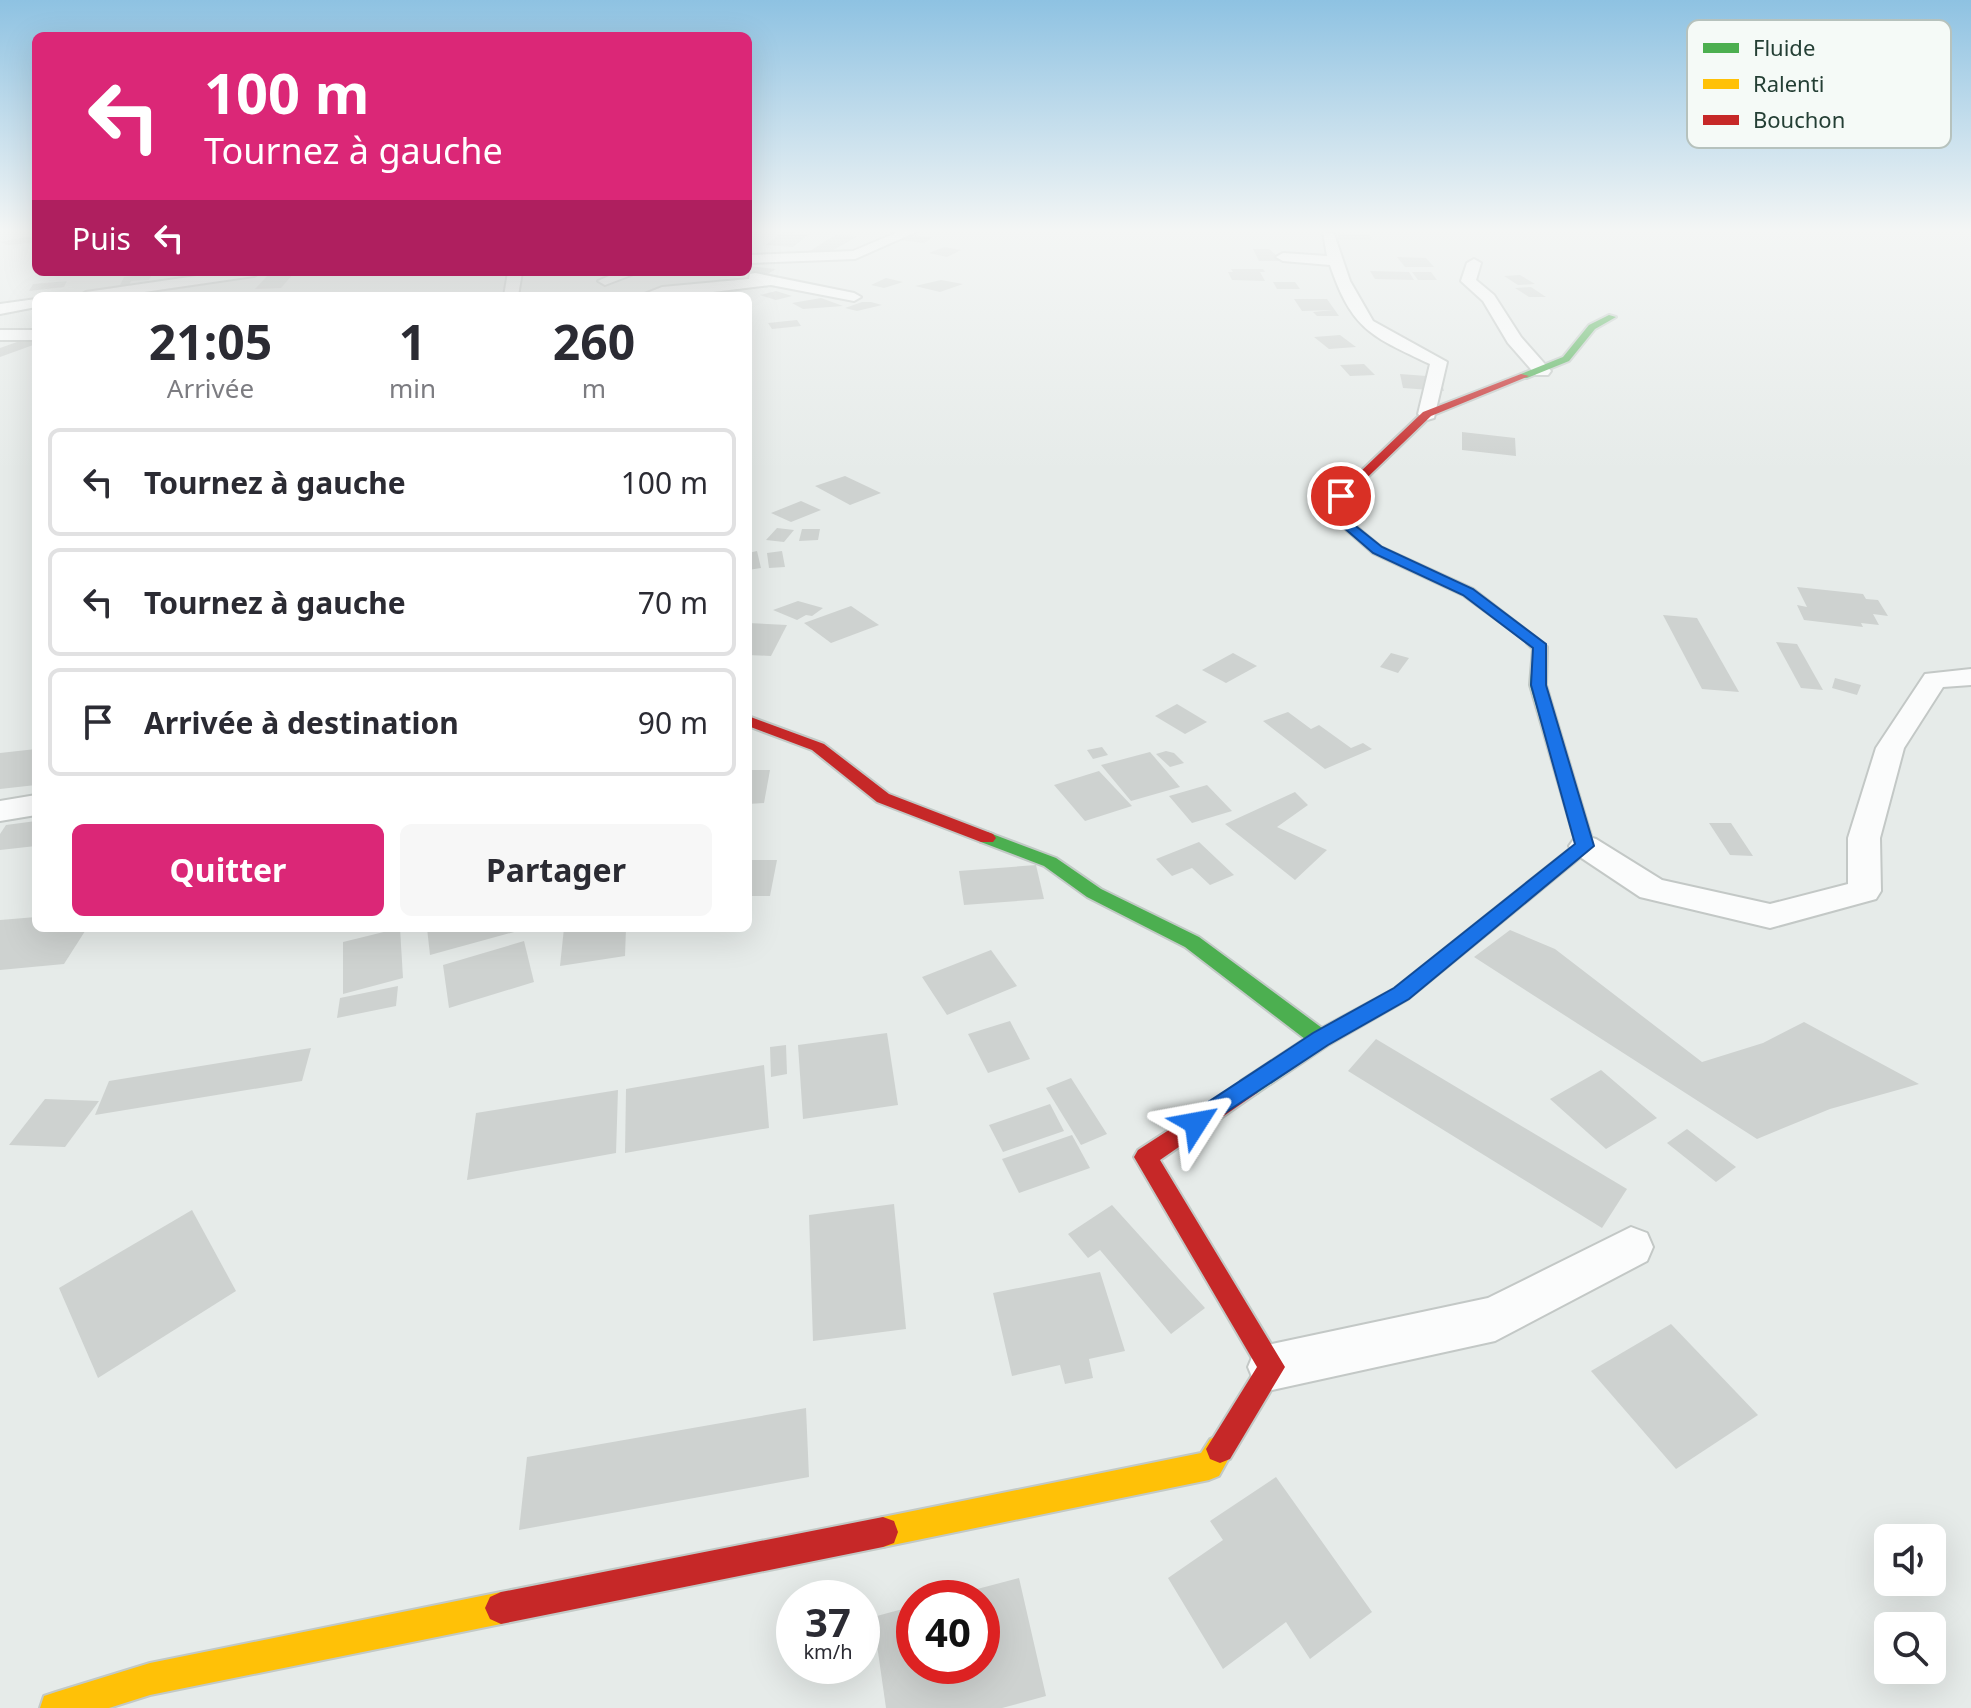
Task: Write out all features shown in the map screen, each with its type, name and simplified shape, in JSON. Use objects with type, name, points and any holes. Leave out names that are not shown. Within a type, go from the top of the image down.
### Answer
[{"type":"street","points":[[1360,312],[1369,326],[1439,362],[1427,414]]},
{"type":"street","points":[[1497,312],[1514,340],[1542,371]]},
{"type":"street","points":[[1612,317],[1592,327],[1566,359],[1427,414],[1341,496],[1341,520],[1377,550],[1468,592],[1540,647],[1538,685],[1585,846],[1652,889],[1770,916],[1864,891],[1864,838],[1890,748],[1934,680],[1971,677]]},
{"type":"street","points":[[0,335],[32,335]]},
{"type":"street","points":[[752,722],[818,747],[883,798],[1050,862],[1094,893],[1192,942],[1321,1039]]},
{"type":"street","points":[[0,811],[32,806]]},
{"type":"street","points":[[1272,1367],[1146,1157],[1321,1039],[1401,994],[1585,846]]},
{"type":"street","points":[[56,1708],[145,1694],[1209,1466],[1272,1367],[1495,1319],[1631,1247]]},
{"type":"building","points":[[1313,312],[1336,312],[1339,316],[1317,316]]},
{"type":"building","points":[[797,320],[801,326],[772,329],[768,323]]},
{"type":"building","points":[[1340,335],[1356,347],[1329,349],[1314,337]]},
{"type":"building","points":[[32,337],[32,345],[0,357],[0,348]]},
{"type":"building","points":[[1364,364],[1375,375],[1350,376],[1340,365]]},
{"type":"building","points":[[1400,374],[1440,377],[1444,391],[1403,388]]},
{"type":"building","points":[[1462,432],[1515,438],[1516,456],[1462,450]]},
{"type":"building","points":[[845,476],[881,493],[850,505],[815,486]]},
{"type":"building","points":[[801,501],[821,510],[791,522],[771,513]]},
{"type":"building","points":[[777,528],[794,530],[784,542],[766,540]]},
{"type":"building","points":[[802,529],[820,529],[818,540],[799,541]]},
{"type":"building","points":[[757,551],[761,568],[752,569],[752,552]]},
{"type":"building","points":[[782,551],[785,567],[769,568],[767,553]]},
{"type":"building","points":[[1797,587],[1863,594],[1866,599],[1878,600],[1888,616],[1873,614],[1879,625],[1861,623],[1863,627],[1804,620],[1797,605],[1807,607]]},
{"type":"building","points":[[798,601],[823,608],[812,616],[806,615],[797,620],[773,610]]},
{"type":"building","points":[[851,606],[879,625],[831,643],[804,623]]},
{"type":"building","points":[[1663,615],[1697,618],[1739,692],[1702,689]]},
{"type":"building","points":[[752,623],[787,625],[771,656],[752,655]]},
{"type":"building","points":[[1776,642],[1797,644],[1823,690],[1801,688]]},
{"type":"building","points":[[1233,653],[1257,666],[1226,683],[1202,670]]},
{"type":"building","points":[[1391,653],[1409,658],[1398,673],[1380,667]]},
{"type":"building","points":[[1835,678],[1861,685],[1857,695],[1832,688]]},
{"type":"building","points":[[1177,704],[1207,722],[1185,734],[1155,716]]},
{"type":"building","points":[[1288,712],[1311,729],[1319,725],[1351,748],[1363,743],[1372,749],[1325,769],[1263,721]]},
{"type":"building","points":[[1102,747],[1108,755],[1093,759],[1087,750]]},
{"type":"building","points":[[32,749],[32,785],[0,789],[0,753]]},
{"type":"building","points":[[1166,751],[1174,753],[1184,763],[1170,767],[1156,754]]},
{"type":"building","points":[[1150,752],[1180,787],[1131,801],[1101,765]]},
{"type":"building","points":[[752,770],[770,770],[764,803],[752,804]]},
{"type":"building","points":[[1099,771],[1132,806],[1085,821],[1054,785]]},
{"type":"building","points":[[1207,785],[1232,811],[1192,823],[1169,796]]},
{"type":"building","points":[[1295,792],[1308,805],[1277,827],[1327,850],[1295,880],[1225,824]]},
{"type":"building","points":[[32,822],[32,846],[0,850],[0,834],[6,825]]},
{"type":"building","points":[[1709,823],[1731,823],[1753,856],[1730,855]]},
{"type":"building","points":[[1199,842],[1234,875],[1210,885],[1192,868],[1172,876],[1156,859]]},
{"type":"building","points":[[752,860],[777,860],[770,896],[752,896]]},
{"type":"building","points":[[1036,865],[1044,899],[964,905],[959,871]]},
{"type":"building","points":[[32,917],[32,932],[84,932],[64,964],[0,970],[0,920]]},
{"type":"building","points":[[1510,930],[1555,949],[1702,1062],[1763,1043],[1804,1022],[1919,1084],[1830,1109],[1757,1139],[1474,957]]},
{"type":"building","points":[[384,932],[400,932],[403,978],[343,994],[343,942]]},
{"type":"building","points":[[427,932],[514,932],[430,955]]},
{"type":"building","points":[[564,932],[626,932],[625,956],[560,966]]},
{"type":"building","points":[[524,941],[534,982],[449,1008],[443,965]]},
{"type":"building","points":[[991,950],[1017,986],[947,1015],[922,977]]},
{"type":"building","points":[[398,986],[396,1006],[337,1018],[340,998]]},
{"type":"building","points":[[1010,1021],[1030,1059],[988,1073],[968,1034]]},
{"type":"building","points":[[887,1033],[898,1105],[803,1119],[798,1045]]},
{"type":"building","points":[[1376,1039],[1627,1189],[1602,1228],[1348,1071]]},
{"type":"building","points":[[786,1045],[787,1074],[771,1077],[770,1047]]},
{"type":"building","points":[[311,1048],[302,1081],[95,1115],[109,1081]]},
{"type":"building","points":[[764,1065],[769,1128],[625,1153],[626,1089]]},
{"type":"building","points":[[1601,1070],[1657,1118],[1606,1149],[1550,1099]]},
{"type":"building","points":[[1071,1078],[1107,1134],[1081,1145],[1046,1088]]},
{"type":"building","points":[[618,1090],[616,1153],[467,1180],[476,1113]]},
{"type":"building","points":[[45,1099],[99,1101],[65,1147],[9,1145]]},
{"type":"building","points":[[1050,1104],[1064,1131],[1003,1152],[989,1125]]},
{"type":"building","points":[[1687,1129],[1736,1167],[1716,1182],[1667,1143]]},
{"type":"building","points":[[1072,1135],[1090,1168],[1019,1193],[1002,1159]]},
{"type":"building","points":[[894,1204],[906,1329],[813,1341],[809,1215]]},
{"type":"building","points":[[1112,1205],[1205,1308],[1171,1334],[1100,1250],[1088,1258],[1068,1234]]},
{"type":"building","points":[[192,1210],[236,1291],[98,1378],[59,1288]]},
{"type":"building","points":[[1100,1272],[1125,1351],[1089,1359],[1093,1378],[1065,1384],[1060,1365],[1012,1376],[993,1293]]},
{"type":"building","points":[[1671,1324],[1758,1415],[1676,1469],[1591,1371]]},
{"type":"building","points":[[806,1408],[809,1477],[519,1530],[527,1457]]},
{"type":"building","points":[[1276,1477],[1372,1612],[1310,1659],[1286,1622],[1223,1669],[1168,1578],[1223,1540],[1210,1521]]},
{"type":"building","points":[[1019,1578],[1046,1696],[1002,1708],[886,1708],[880,1666],[880,1615],[896,1611],[896,1684],[1000,1684],[1000,1583]]},
{"type":"traffic: fast","points":[[1524,376],[1566,359],[1592,327],[1612,317]]},
{"type":"traffic: fast","points":[[1249,1087],[1321,1039],[1401,994],[1585,846],[1538,685],[1540,647],[1534,643]]},
{"type":"traffic: fast","points":[[987,838],[1050,862],[1094,893],[1192,942],[1321,1039]]},
{"type":"traffic: slow","points":[[883,1532],[1209,1466],[1220,1449]]},
{"type":"traffic: slow","points":[[56,1708],[150,1679],[501,1608]]},
{"type":"traffic: jam","points":[[1524,376],[1427,414],[1341,496],[1341,520],[1377,550],[1468,592],[1534,643]]},
{"type":"traffic: jam","points":[[752,722],[818,747],[883,798],[987,838]]},
{"type":"traffic: jam","points":[[1220,1449],[1272,1367],[1146,1157],[1249,1087]]},
{"type":"traffic: jam","points":[[501,1608],[883,1532]]},
{"type":"route","points":[[1196,1123],[1321,1039],[1401,994],[1585,846],[1538,685],[1540,647],[1468,592],[1377,550],[1341,520],[1341,496]]}]
